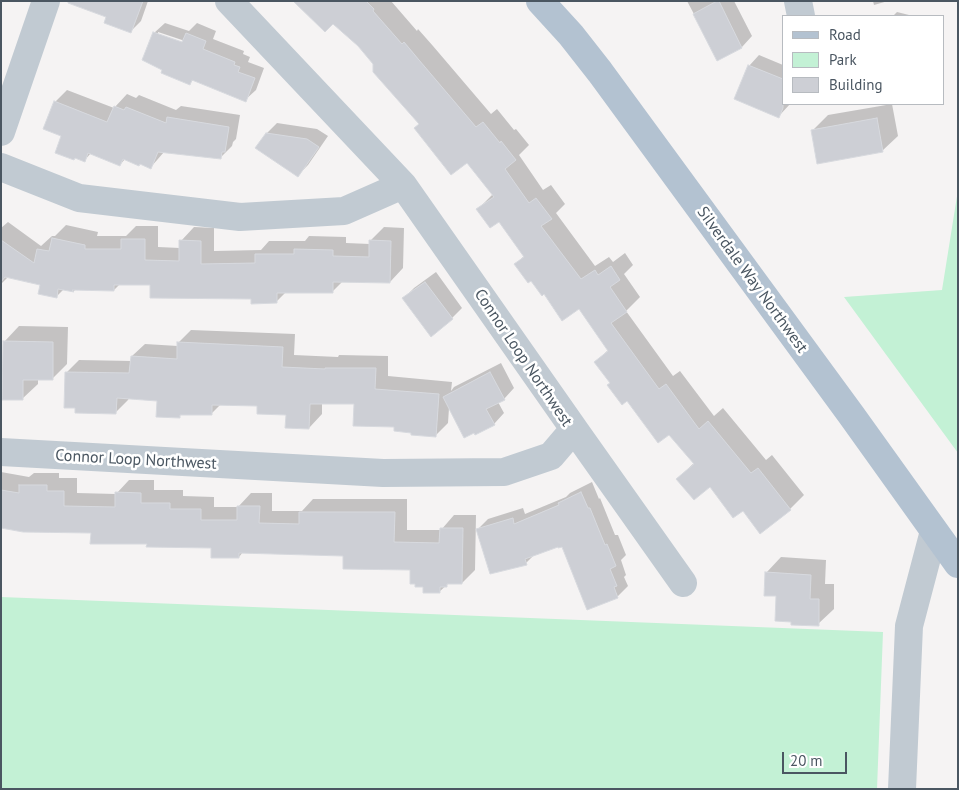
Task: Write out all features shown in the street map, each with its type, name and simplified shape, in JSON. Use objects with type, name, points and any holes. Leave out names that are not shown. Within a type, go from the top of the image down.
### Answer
[{"type":"main road","name":"Silverdale Way Northwest","points":[[540,1],[572,36],[600,72],[958,564]]},
{"type":"street","points":[[1,132],[46,1]]},
{"type":"street","name":"Connor Loop Northwest","points":[[1,452],[383,473],[504,472],[551,456],[574,429],[404,185],[228,1]]},
{"type":"street","points":[[798,1],[801,15]]},
{"type":"street","points":[[1,167],[79,198],[240,217],[344,211],[404,185]]},
{"type":"street","points":[[574,429],[683,582]]},
{"type":"street","points":[[902,789],[909,626],[934,531]]},
{"type":"green space","points":[[958,190],[958,453],[844,297],[942,290]]},
{"type":"green space","points":[[1,597],[883,632],[877,789],[1,789]]},
{"type":"building","points":[[68,1],[143,1],[131,33],[104,23],[106,17],[68,3]]},
{"type":"building","points":[[293,1],[366,1],[374,9],[373,11],[402,44],[404,42],[476,127],[483,122],[516,160],[505,169],[529,203],[536,198],[552,219],[541,226],[581,279],[595,270],[598,275],[611,266],[620,280],[610,287],[627,312],[611,323],[659,389],[666,384],[699,429],[708,421],[751,473],[758,468],[791,510],[760,534],[743,511],[733,518],[710,487],[694,500],[676,479],[694,464],[669,435],[658,443],[627,401],[622,405],[607,385],[610,383],[594,362],[608,351],[579,309],[562,321],[544,294],[542,296],[531,281],[528,283],[514,264],[524,257],[499,222],[490,228],[476,209],[494,197],[467,163],[451,175],[414,128],[419,124],[373,72],[373,64],[358,46],[333,24],[325,32]]},
{"type":"building","points":[[719,1],[742,48],[717,61],[693,14]]},
{"type":"building","points":[[153,32],[182,42],[186,33],[206,41],[203,49],[235,62],[234,65],[240,67],[238,72],[255,78],[246,102],[192,80],[190,85],[161,73],[162,70],[142,60]]},
{"type":"building","points":[[748,65],[782,79],[783,108],[779,118],[734,99]]},
{"type":"building","points":[[54,101],[107,122],[114,106],[124,110],[126,107],[166,123],[167,117],[229,127],[225,152],[222,152],[221,159],[158,152],[151,169],[123,159],[120,166],[88,153],[85,162],[75,158],[74,160],[55,153],[61,136],[43,129]]},
{"type":"building","points":[[877,118],[883,152],[817,164],[811,130]]},
{"type":"building","points":[[266,133],[307,139],[319,147],[298,177],[255,148]]},
{"type":"building","points":[[52,238],[85,245],[85,249],[121,249],[121,239],[145,239],[145,260],[179,261],[179,240],[201,241],[201,264],[255,263],[255,254],[294,254],[294,249],[333,250],[333,256],[369,257],[369,240],[391,241],[390,283],[333,282],[333,293],[277,293],[277,303],[251,304],[251,299],[150,298],[150,285],[114,285],[114,291],[72,290],[74,292],[58,289],[57,298],[38,294],[40,285],[5,277],[1,282],[1,240],[34,263],[37,249],[49,251]]},
{"type":"building","points":[[425,282],[453,319],[431,337],[402,298]]},
{"type":"building","points":[[3,341],[53,342],[53,380],[23,380],[23,400],[2,400]]},
{"type":"building","points":[[177,342],[283,347],[282,367],[325,369],[376,368],[375,389],[439,394],[436,437],[411,435],[411,433],[394,431],[394,427],[353,426],[354,404],[310,404],[309,429],[285,428],[286,415],[257,414],[257,406],[212,405],[212,415],[180,415],[180,418],[156,417],[157,401],[117,398],[116,414],[75,413],[75,408],[64,408],[65,372],[129,373],[131,356],[177,359]]},
{"type":"building","points":[[490,372],[505,400],[486,409],[495,425],[464,438],[443,397]]},
{"type":"building","points":[[19,485],[47,485],[47,491],[64,491],[64,506],[115,507],[115,492],[141,493],[141,503],[170,503],[170,509],[201,509],[201,520],[237,520],[237,506],[260,506],[259,523],[299,524],[299,512],[395,512],[394,542],[439,543],[440,528],[463,528],[462,584],[447,584],[447,587],[440,587],[440,593],[423,593],[423,587],[415,587],[415,584],[410,584],[410,570],[343,569],[343,556],[239,553],[239,558],[211,558],[211,548],[146,547],[147,544],[90,544],[91,533],[23,532],[1,528],[1,490],[19,493]]},
{"type":"building","points":[[581,492],[616,566],[610,569],[617,586],[614,587],[618,598],[587,610],[562,547],[525,559],[527,565],[490,574],[476,529],[513,518],[514,524],[559,505],[558,503]]},
{"type":"building","points":[[765,572],[811,575],[810,599],[819,599],[819,626],[791,625],[791,622],[775,621],[776,596],[764,596]]}]
